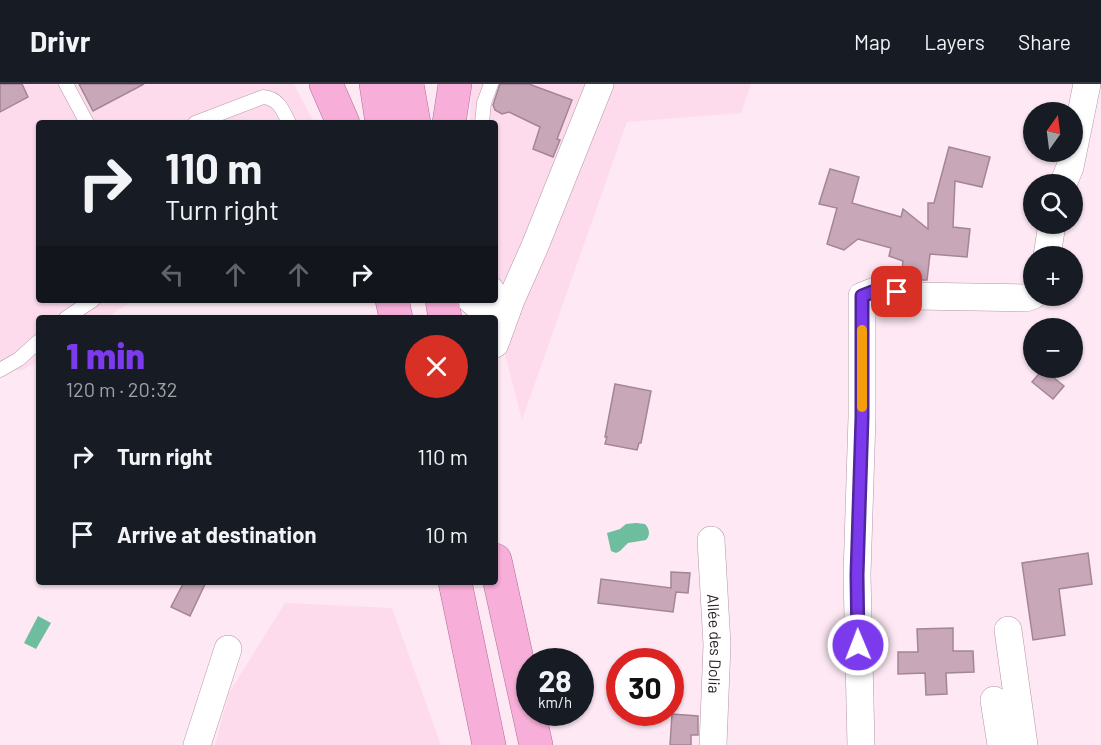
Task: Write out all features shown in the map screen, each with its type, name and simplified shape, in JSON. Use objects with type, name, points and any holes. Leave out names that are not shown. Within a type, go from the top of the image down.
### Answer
[{"type":"highway","points":[[326,84],[342,120]]},
{"type":"highway","points":[[376,84],[382,120]]},
{"type":"highway","points":[[407,84],[413,120]]},
{"type":"highway","points":[[449,120],[454,84]]},
{"type":"highway","points":[[498,553],[504,596]]},
{"type":"highway","points":[[498,572],[536,745]]},
{"type":"highway","points":[[456,585],[489,745]]},
{"type":"street","points":[[475,303],[492,311],[505,298],[535,246],[600,84]]},
{"type":"street","points":[[1067,174],[1087,84]]},
{"type":"street","points":[[861,745],[857,575],[862,417],[862,296],[880,289],[914,296],[1023,298]]},
{"type":"street","points":[[498,330],[505,298]]},
{"type":"street","name":"Allée des Dolia","points":[[711,540],[717,645],[712,745]]},
{"type":"street","points":[[1008,630],[1024,745]]},
{"type":"street","points":[[197,745],[228,649]]},
{"type":"street","points":[[994,699],[1001,745]]},
{"type":"lane","points":[[66,84],[85,120]]},
{"type":"lane","points":[[482,120],[484,103],[491,84]]},
{"type":"lane","points":[[203,120],[263,97],[271,97],[277,101],[287,120]]},
{"type":"lane","points":[[70,315],[88,303]]},
{"type":"lane","points":[[0,370],[19,359],[36,344]]},
{"type":"shaded area","points":[[0,84],[294,84],[312,120],[36,120],[36,303],[129,303],[111,315],[36,315],[36,362],[23,370],[0,371]]},
{"type":"shaded area","points":[[471,84],[751,84],[741,113],[627,122],[522,420],[498,327],[498,315],[495,315],[492,303],[498,303],[498,120],[470,120]]},
{"type":"shaded area","points":[[626,524],[645,524],[648,527],[648,538],[628,543],[616,553],[611,551],[607,533],[620,529]]},
{"type":"shaded area","points":[[285,603],[392,608],[441,745],[215,745],[229,693]]},
{"type":"shaded area","points":[[38,616],[51,623],[36,649],[24,643]]},
{"type":"building","points":[[0,84],[22,84],[28,97],[0,112]]},
{"type":"building","points":[[79,84],[144,84],[93,111]]},
{"type":"building","points":[[500,84],[529,84],[572,100],[557,139],[560,140],[553,157],[533,149],[540,127],[509,112],[502,114],[495,110],[493,105]]},
{"type":"building","points":[[949,147],[990,157],[982,187],[955,181],[953,227],[970,229],[967,257],[930,254],[927,280],[916,280],[901,277],[903,261],[889,256],[891,248],[858,239],[844,250],[827,244],[837,208],[819,204],[830,169],[859,177],[852,203],[901,217],[903,209],[928,229],[928,203],[934,203]]},
{"type":"building","points":[[1035,378],[1054,378],[1064,386],[1053,399],[1032,382]]},
{"type":"building","points":[[615,384],[651,391],[641,443],[637,450],[605,444]]},
{"type":"building","points":[[1088,553],[1092,584],[1059,589],[1065,635],[1033,640],[1022,563]]},
{"type":"building","points":[[671,572],[690,573],[688,593],[676,592],[673,612],[598,603],[601,579],[671,588]]},
{"type":"building","points":[[182,585],[205,585],[190,616],[171,607]]},
{"type":"building","points":[[953,628],[953,651],[973,651],[974,672],[946,673],[947,694],[926,695],[925,673],[898,674],[898,652],[918,652],[917,629]]},
{"type":"building","points":[[684,715],[698,716],[698,735],[691,735],[691,745],[670,745],[671,726],[684,726]]},
{"type":"slow traffic","points":[[862,330],[862,407]]},
{"type":"route","points":[[858,645],[857,575],[862,417],[862,296],[880,289],[897,292]]}]
